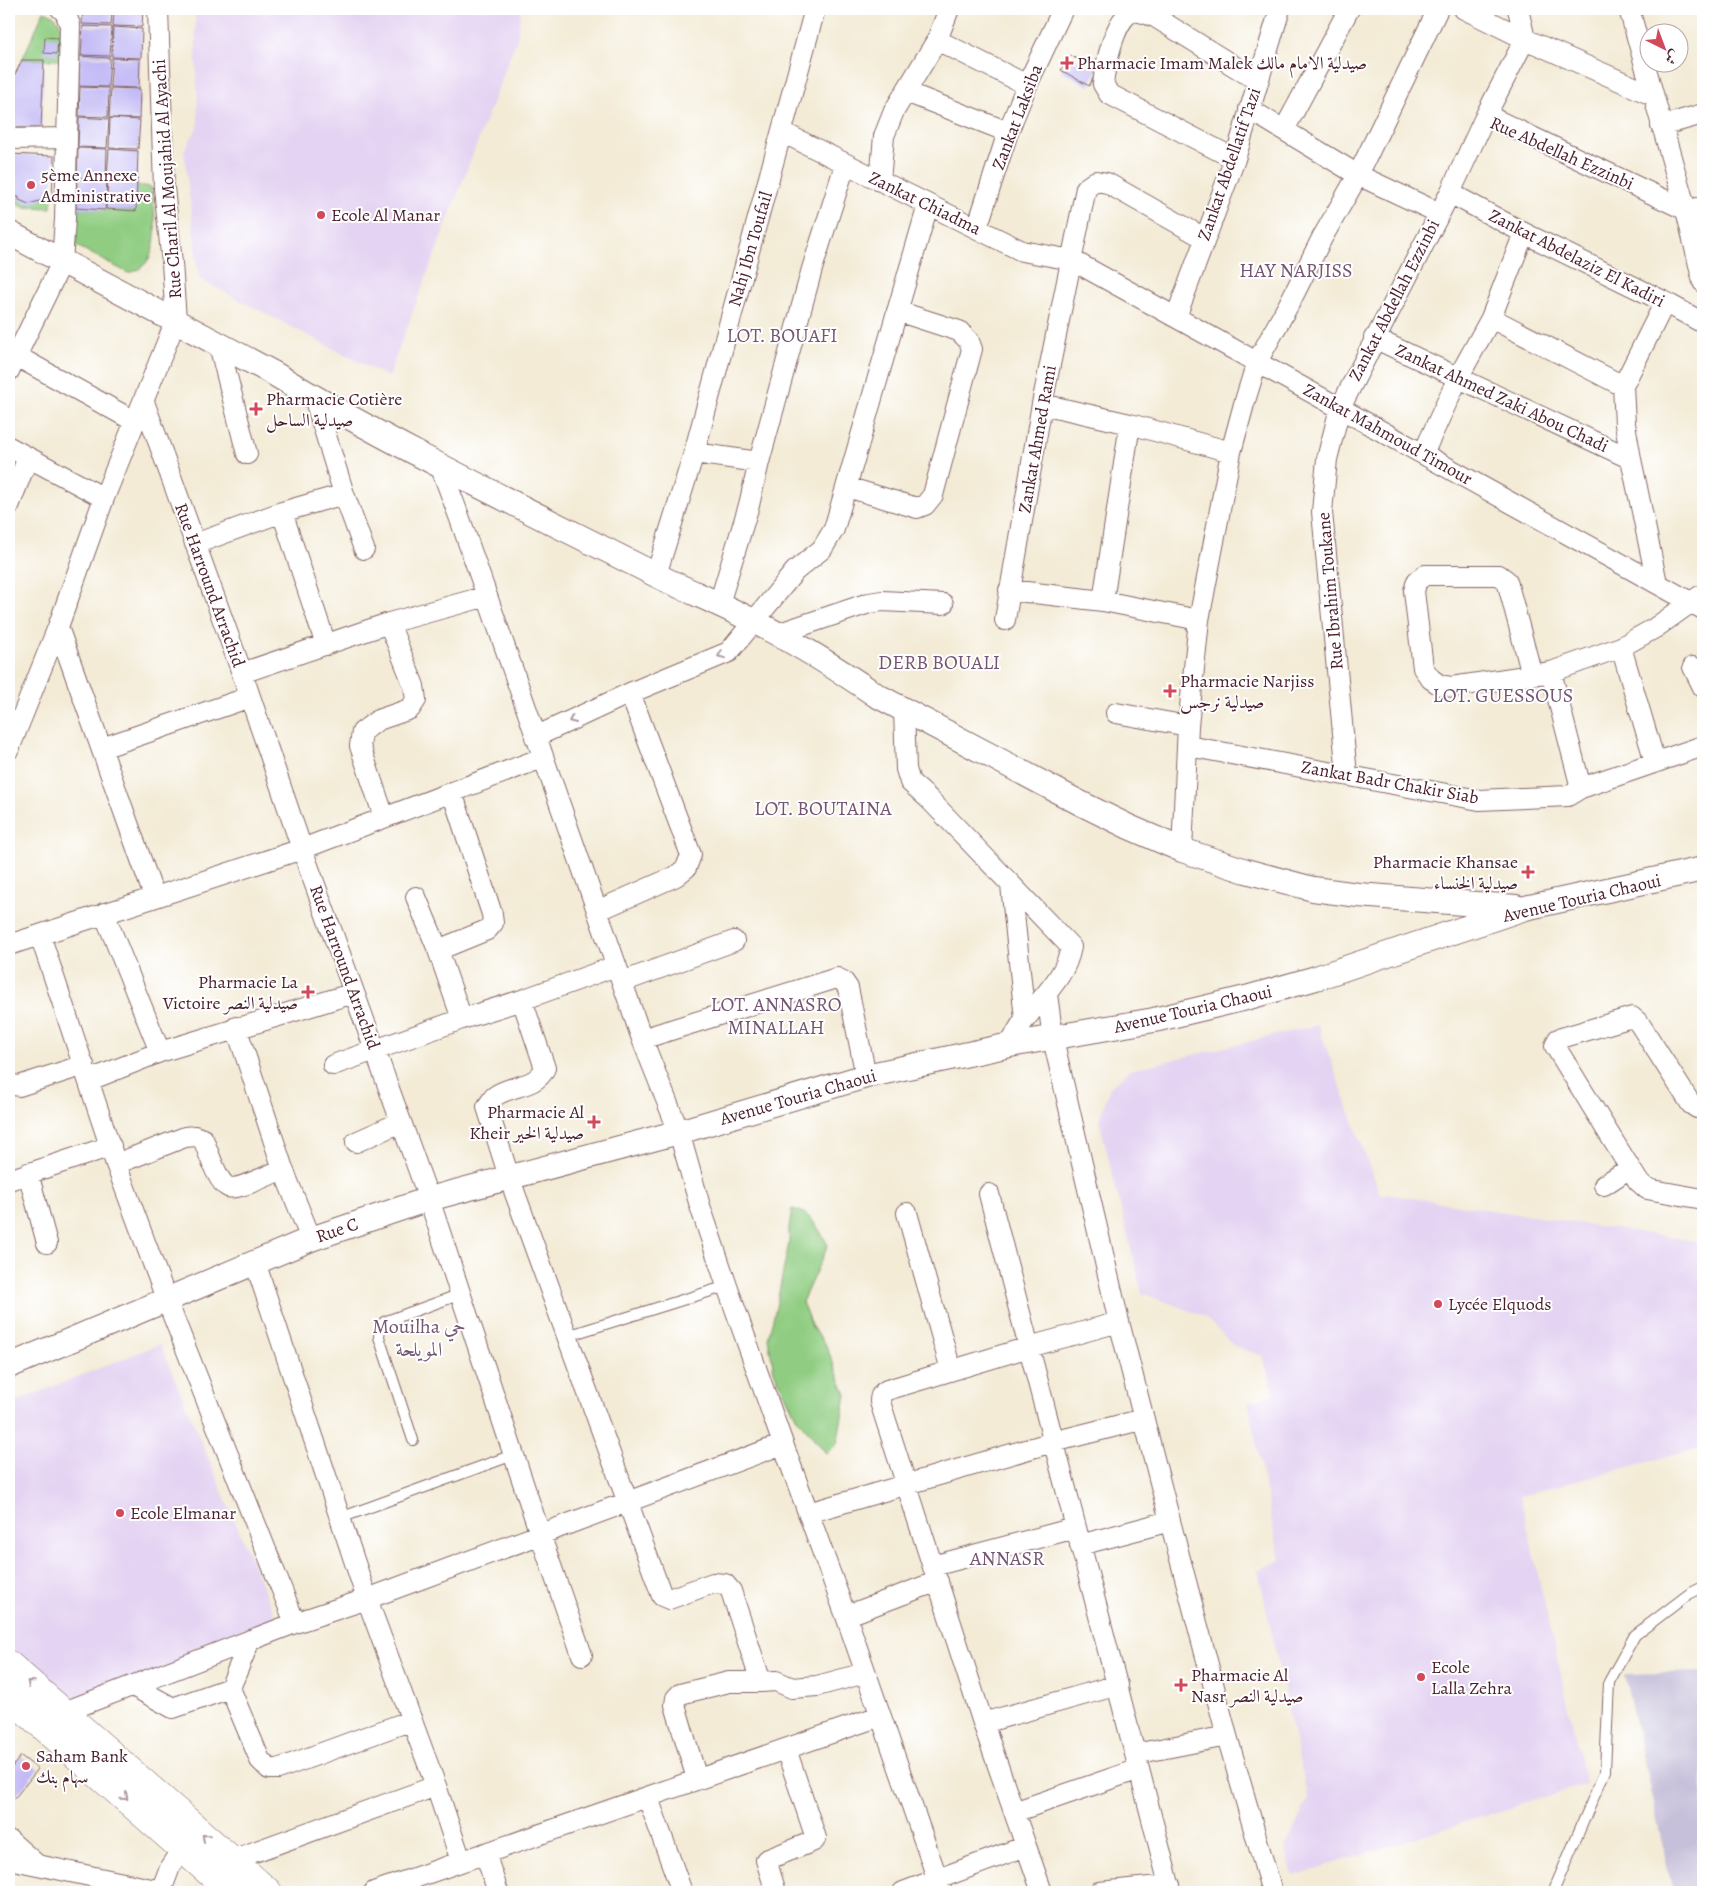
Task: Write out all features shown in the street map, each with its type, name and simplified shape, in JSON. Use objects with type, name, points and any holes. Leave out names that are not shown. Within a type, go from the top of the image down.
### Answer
[{"type":"main road","points":[[9,1665],[53,1719],[183,1848],[232,1892]]},
{"type":"main road","points":[[9,1696],[53,1719],[232,1860],[268,1892]]},
{"type":"street","points":[[61,9],[65,12],[70,25],[62,262],[11,360],[136,422]]},
{"type":"street","name":"Rue Charil Al Moujahid Al Ayachi","points":[[158,9],[164,188],[176,320]]},
{"type":"street","name":"Nahj Ibn Toufail","points":[[656,575],[694,452],[815,9]]},
{"type":"street","points":[[880,181],[884,136],[894,111],[937,40],[949,9]]},
{"type":"street","name":"Zankat Abdellatif Tazi","points":[[1176,317],[1235,159],[1280,9]]},
{"type":"street","points":[[1284,130],[1349,9]]},
{"type":"street","points":[[1182,850],[1188,726],[1199,620],[1231,452],[1244,404],[1257,362],[1322,238],[1358,175],[1438,9]]},
{"type":"street","points":[[1464,9],[1525,39],[1652,95]]},
{"type":"street","points":[[1486,115],[1525,39],[1518,9]]},
{"type":"street","points":[[1629,9],[1661,126],[1695,208],[1703,282]]},
{"type":"street","name":"Zankat Laksiba","points":[[977,228],[1008,132],[1060,10]]},
{"type":"street","points":[[1235,159],[1109,94],[1103,84],[1109,53],[1122,21],[1132,12],[1138,11],[1162,21],[1258,81]]},
{"type":"street","points":[[937,40],[1027,85]]},
{"type":"street","points":[[906,92],[1008,132]]},
{"type":"street","points":[[1249,109],[1358,175],[1439,213]]},
{"type":"street","points":[[1661,126],[1703,114]]},
{"type":"street","name":"Rue Abdellah Ezzinbi","points":[[1450,193],[1486,115],[1695,208]]},
{"type":"street","name":"Zankat Chiadma","points":[[782,132],[845,165],[1022,251],[1072,260]]},
{"type":"street","points":[[9,139],[67,138]]},
{"type":"street","points":[[719,604],[749,504],[812,269],[845,165]]},
{"type":"street","name":"Zankat Ahmed Rami","points":[[1005,620],[1042,404],[1086,188],[1096,181],[1107,183],[1204,238]]},
{"type":"street","name":"Zankat Abdellah Ezzinbi","points":[[1340,408],[1374,338],[1450,193]]},
{"type":"street","name":"Zankat Abdelaziz El Kadiri","points":[[1450,193],[1524,233],[1665,302],[1703,323]]},
{"type":"street","points":[[535,737],[630,693],[729,652],[795,571],[822,549],[834,530],[928,205]]},
{"type":"street","points":[[9,233],[176,320],[440,465],[656,575],[755,622],[904,710],[1129,827],[1182,850],[1246,871],[1313,889],[1358,895],[1471,902],[1525,908]]},
{"type":"street","points":[[1423,454],[1458,378],[1490,318],[1524,233]]},
{"type":"street","name":"Zankat Mahmoud Timour","points":[[1072,260],[1657,583],[1699,602]]},
{"type":"street","points":[[1657,583],[1630,459],[1624,424],[1623,386],[1665,302]]},
{"type":"street","points":[[847,487],[917,508],[925,505],[933,495],[972,349],[970,341],[959,331],[897,311]]},
{"type":"street","points":[[1490,318],[1623,386]]},
{"type":"street","points":[[9,749],[17,702],[58,628],[104,498],[176,320]]},
{"type":"street","name":"Zankat Ahmed Zaki Abou Chadi","points":[[1374,338],[1630,459]]},
{"type":"street","points":[[219,345],[247,454]]},
{"type":"street","points":[[314,397],[344,494],[364,549]]},
{"type":"street","name":"Rue Harround Arrachid","points":[[144,402],[242,673],[302,849],[429,1199],[582,1655]]},
{"type":"street","points":[[1042,404],[1130,424],[1231,452]]},
{"type":"street","name":"Rue Ibrahim Toukane","points":[[1340,408],[1327,459],[1322,512],[1347,775]]},
{"type":"street","points":[[1103,601],[1130,424]]},
{"type":"street","points":[[9,447],[104,498]]},
{"type":"street","points":[[694,452],[759,462]]},
{"type":"street","points":[[9,506],[28,456]]},
{"type":"street","points":[[440,465],[642,1039],[679,1132],[700,1206],[727,1286],[846,1616],[940,1885]]},
{"type":"street","points":[[195,544],[282,512],[344,494]]},
{"type":"street","points":[[282,512],[326,645]]},
{"type":"street","points":[[1581,788],[1542,674],[1507,581],[1499,575],[1425,575],[1416,582],[1414,591],[1423,668],[1431,680],[1440,685],[1452,687],[1542,674],[1621,647],[1699,602]]},
{"type":"street","points":[[1009,590],[1103,601],[1199,620]]},
{"type":"street","points":[[242,673],[388,623],[487,596]]},
{"type":"street","points":[[777,634],[876,602],[943,604]]},
{"type":"street","points":[[384,817],[360,746],[362,732],[378,720],[410,709],[416,700],[414,686],[388,623]]},
{"type":"street","points":[[58,628],[154,896]]},
{"type":"street","points":[[1621,647],[1656,762]]},
{"type":"street","points":[[1693,667],[1703,687]]},
{"type":"street","points":[[597,911],[676,876],[686,868],[691,855],[630,693]]},
{"type":"street","points":[[102,748],[250,697]]},
{"type":"street","points":[[904,710],[906,769],[910,782],[929,799],[1071,947],[1069,959],[1047,994],[1025,1019],[1010,1045]]},
{"type":"street","points":[[1116,712],[1188,726]]},
{"type":"street","name":"Zankat Badr Chakir Siab","points":[[1188,746],[1479,800],[1568,796],[1581,788],[1703,746]]},
{"type":"street","points":[[9,945],[104,912],[302,849],[542,758]]},
{"type":"street","points":[[438,950],[487,930],[493,923],[492,914],[452,792]]},
{"type":"street","name":"Avenue Touria Chaoui","points":[[679,1132],[866,1076],[1010,1045],[1154,1020],[1246,998],[1333,973],[1525,908],[1703,873]]},
{"type":"street","points":[[1011,885],[1025,1019]]},
{"type":"street","points":[[416,897],[438,950],[462,1019]]},
{"type":"street","points":[[104,912],[160,1052]]},
{"type":"street","points":[[40,934],[114,1155],[167,1301],[295,1623]]},
{"type":"street","points":[[332,1065],[522,1000],[734,940]]},
{"type":"street","points":[[642,1039],[837,978],[843,980],[848,988],[866,1076]]},
{"type":"street","points":[[9,1084],[20,1086],[87,1073],[354,993]]},
{"type":"street","points":[[1047,994],[1053,1039],[1119,1322],[1227,1736],[1272,1892]]},
{"type":"street","points":[[522,1000],[545,1068],[541,1077],[498,1095],[487,1107],[509,1177],[662,1596],[669,1599],[713,1583],[725,1584],[729,1588],[761,1682]]},
{"type":"street","points":[[1703,1106],[1697,1108],[1691,1104],[1639,1023],[1632,1017],[1558,1039],[1555,1046],[1638,1181],[1647,1189],[1703,1199]]},
{"type":"street","points":[[236,1027],[283,1169],[311,1239]]},
{"type":"street","points":[[356,1142],[401,1122]]},
{"type":"street","name":"Rue C","points":[[9,1365],[167,1301],[311,1239],[429,1199],[679,1132]]},
{"type":"street","points":[[9,1180],[28,1173],[195,1136],[203,1139],[221,1181],[228,1187],[237,1188],[283,1169]]},
{"type":"street","points":[[1604,1185],[1630,1168]]},
{"type":"street","points":[[28,1173],[48,1243]]},
{"type":"street","points":[[988,1194],[1171,1889],[1099,1892]]},
{"type":"street","points":[[907,1213],[951,1370]]},
{"type":"street","points":[[255,1262],[367,1599],[436,1786],[461,1861]]},
{"type":"street","points":[[1042,1892],[983,1723],[880,1402],[880,1396],[882,1392],[887,1390],[951,1370],[1119,1322]]},
{"type":"street","points":[[808,1513],[906,1483],[1144,1419]]},
{"type":"street","points":[[53,1719],[295,1623],[367,1599],[783,1444]]},
{"type":"street","points":[[846,1616],[935,1574],[1078,1536],[1170,1521]]},
{"type":"street","points":[[250,1640],[230,1688],[260,1760],[269,1769],[278,1769],[412,1720]]},
{"type":"street","points":[[697,1779],[675,1704],[676,1698],[680,1694],[729,1682],[776,1682],[792,1688],[817,1686],[865,1673]]},
{"type":"street","points":[[983,1723],[1118,1685]]},
{"type":"street","points":[[133,1686],[173,1708],[230,1688]]},
{"type":"street","points":[[374,1892],[880,1716]]},
{"type":"street","points":[[1014,1812],[1137,1761],[1227,1736]]},
{"type":"street","points":[[776,1892],[766,1860],[814,1841],[816,1838],[786,1749]]},
{"type":"street","points":[[232,1860],[436,1786]]},
{"type":"street","points":[[648,1798],[682,1892]]},
{"type":"street","points":[[9,1840],[35,1863]]},
{"type":"street","points":[[903,1892],[940,1885],[1026,1846]]},
{"type":"street","points":[[9,1859],[161,1891],[170,1867],[183,1848]]},
{"type":"street","points":[[484,1853],[498,1892]]},
{"type":"lane","points":[[567,1336],[727,1286]]},
{"type":"lane","points":[[413,1440],[379,1337],[380,1327],[384,1322],[461,1294]]},
{"type":"lane","points":[[340,1518],[514,1455]]},
{"type":"lane","points":[[1553,1892],[1605,1771],[1609,1682],[1635,1635],[1689,1594],[1703,1587]]},
{"type":"shaded area","name":"Ecole Al Manar","points":[[195,9],[521,9],[517,38],[388,377],[199,279],[184,150],[198,127]]},
{"type":"shaded area","name":"Lycée Elquods","points":[[1318,1025],[1379,1193],[1703,1242],[1703,1447],[1520,1496],[1586,1784],[1293,1876],[1285,1847],[1308,1800],[1258,1570],[1280,1560],[1248,1402],[1275,1394],[1262,1356],[1234,1346],[1204,1316],[1142,1293],[1099,1120],[1110,1087],[1130,1070]]},
{"type":"shaded area","name":"Ecole Elmanar","points":[[160,1344],[278,1623],[69,1707],[9,1651],[9,1404]]},
{"type":"shaded area","points":[[1703,1672],[1703,1892],[1673,1892],[1624,1674]]},
{"type":"green space","points":[[44,11],[57,19],[60,24],[62,37],[60,60],[22,60]]},
{"type":"green space","points":[[137,185],[151,187],[155,237],[153,250],[148,261],[140,269],[128,273],[77,246],[74,239],[76,208],[135,211]]},
{"type":"green space","points":[[9,197],[52,197],[51,208],[25,207],[9,201]]},
{"type":"green space","points":[[792,1209],[810,1217],[828,1245],[802,1302],[812,1327],[825,1343],[846,1395],[837,1444],[826,1453],[796,1417],[774,1371],[768,1338],[789,1243]]},
{"type":"building","points":[[83,9],[112,9],[111,25],[82,24]]},
{"type":"building","points":[[114,9],[143,9],[142,27],[113,26]]},
{"type":"building","points":[[83,26],[112,27],[110,56],[81,55]]},
{"type":"building","points":[[113,27],[142,29],[141,58],[112,57]]},
{"type":"building","points":[[45,37],[58,38],[57,54],[44,53]]},
{"type":"building","points":[[1070,55],[1097,70],[1089,86],[1061,70]]},
{"type":"building","points":[[80,56],[110,58],[108,87],[79,86]]},
{"type":"building","points":[[112,58],[140,59],[139,88],[110,87]]},
{"type":"building","points":[[22,60],[44,60],[41,128],[9,128],[9,87]]},
{"type":"building","points":[[80,87],[109,88],[108,117],[79,116]]},
{"type":"building","points":[[111,88],[140,89],[139,119],[109,118]]},
{"type":"building","points":[[79,117],[109,119],[107,148],[78,147]]},
{"type":"building","points":[[110,118],[140,120],[138,149],[109,148]]},
{"type":"building","points":[[78,148],[107,149],[106,179],[77,178]]},
{"type":"building","points":[[109,149],[138,151],[137,180],[107,179]]},
{"type":"building","name":"5ème Annexe Administrative","points":[[9,154],[54,156],[52,197],[43,197],[43,200],[29,204],[19,200],[19,197],[9,197]]},
{"type":"building","points":[[77,179],[107,180],[105,210],[76,208]]},
{"type":"building","points":[[108,180],[137,181],[136,211],[106,209]]},
{"type":"building","points":[[21,1756],[38,1769],[14,1799],[9,1794],[9,1771]]},
{"type":"place","name":"Pharmacie Imam Malek صيدلية الامام مالك","points":[[1067,63]]},
{"type":"place","name":"5ème Annexe Administrative","points":[[31,185]]},
{"type":"place","name":"Ecole Al Manar","points":[[321,215]]},
{"type":"place","name":"Pharmacie Cotière صيدلية الساحل","points":[[256,409]]},
{"type":"place","name":"Pharmacie Narjiss صيدلية نرجس","points":[[1170,691]]},
{"type":"place","name":"Pharmacie Khansae صيدلية الخنساء","points":[[1528,872]]},
{"type":"place","name":"Pharmacie La Victoire صيدلية النصر","points":[[308,992]]},
{"type":"place","name":"Pharmacie Al Kheir صيدلية الخير","points":[[594,1122]]},
{"type":"place","name":"Lycée Elquods","points":[[1438,1304]]},
{"type":"place","name":"Ecole Elmanar","points":[[120,1513]]},
{"type":"place","name":"Ecole Lalla Zehra","points":[[1421,1677]]},
{"type":"place","name":"Pharmacie Al Nasr صيدلية النصر","points":[[1181,1685]]},
{"type":"place","name":"Saham Bank سهام بنك","points":[[26,1766]]},
{"type":"district","name":"HAY NARJISS","points":[[1296,270]]},
{"type":"district","name":"LOT. BOUAFI","points":[[782,335]]},
{"type":"district","name":"DERB BOUALI","points":[[939,662]]},
{"type":"district","name":"LOT. GUESSOUS","points":[[1503,695]]},
{"type":"district","name":"LOT. BOUTAINA","points":[[823,808]]},
{"type":"district","name":"LOT. ANNASRO MINALLAH","points":[[776,1016]]},
{"type":"district","name":"Mouilha حي المويلحة","points":[[419,1338]]},
{"type":"district","name":"ANNASR","points":[[1007,1558]]}]
